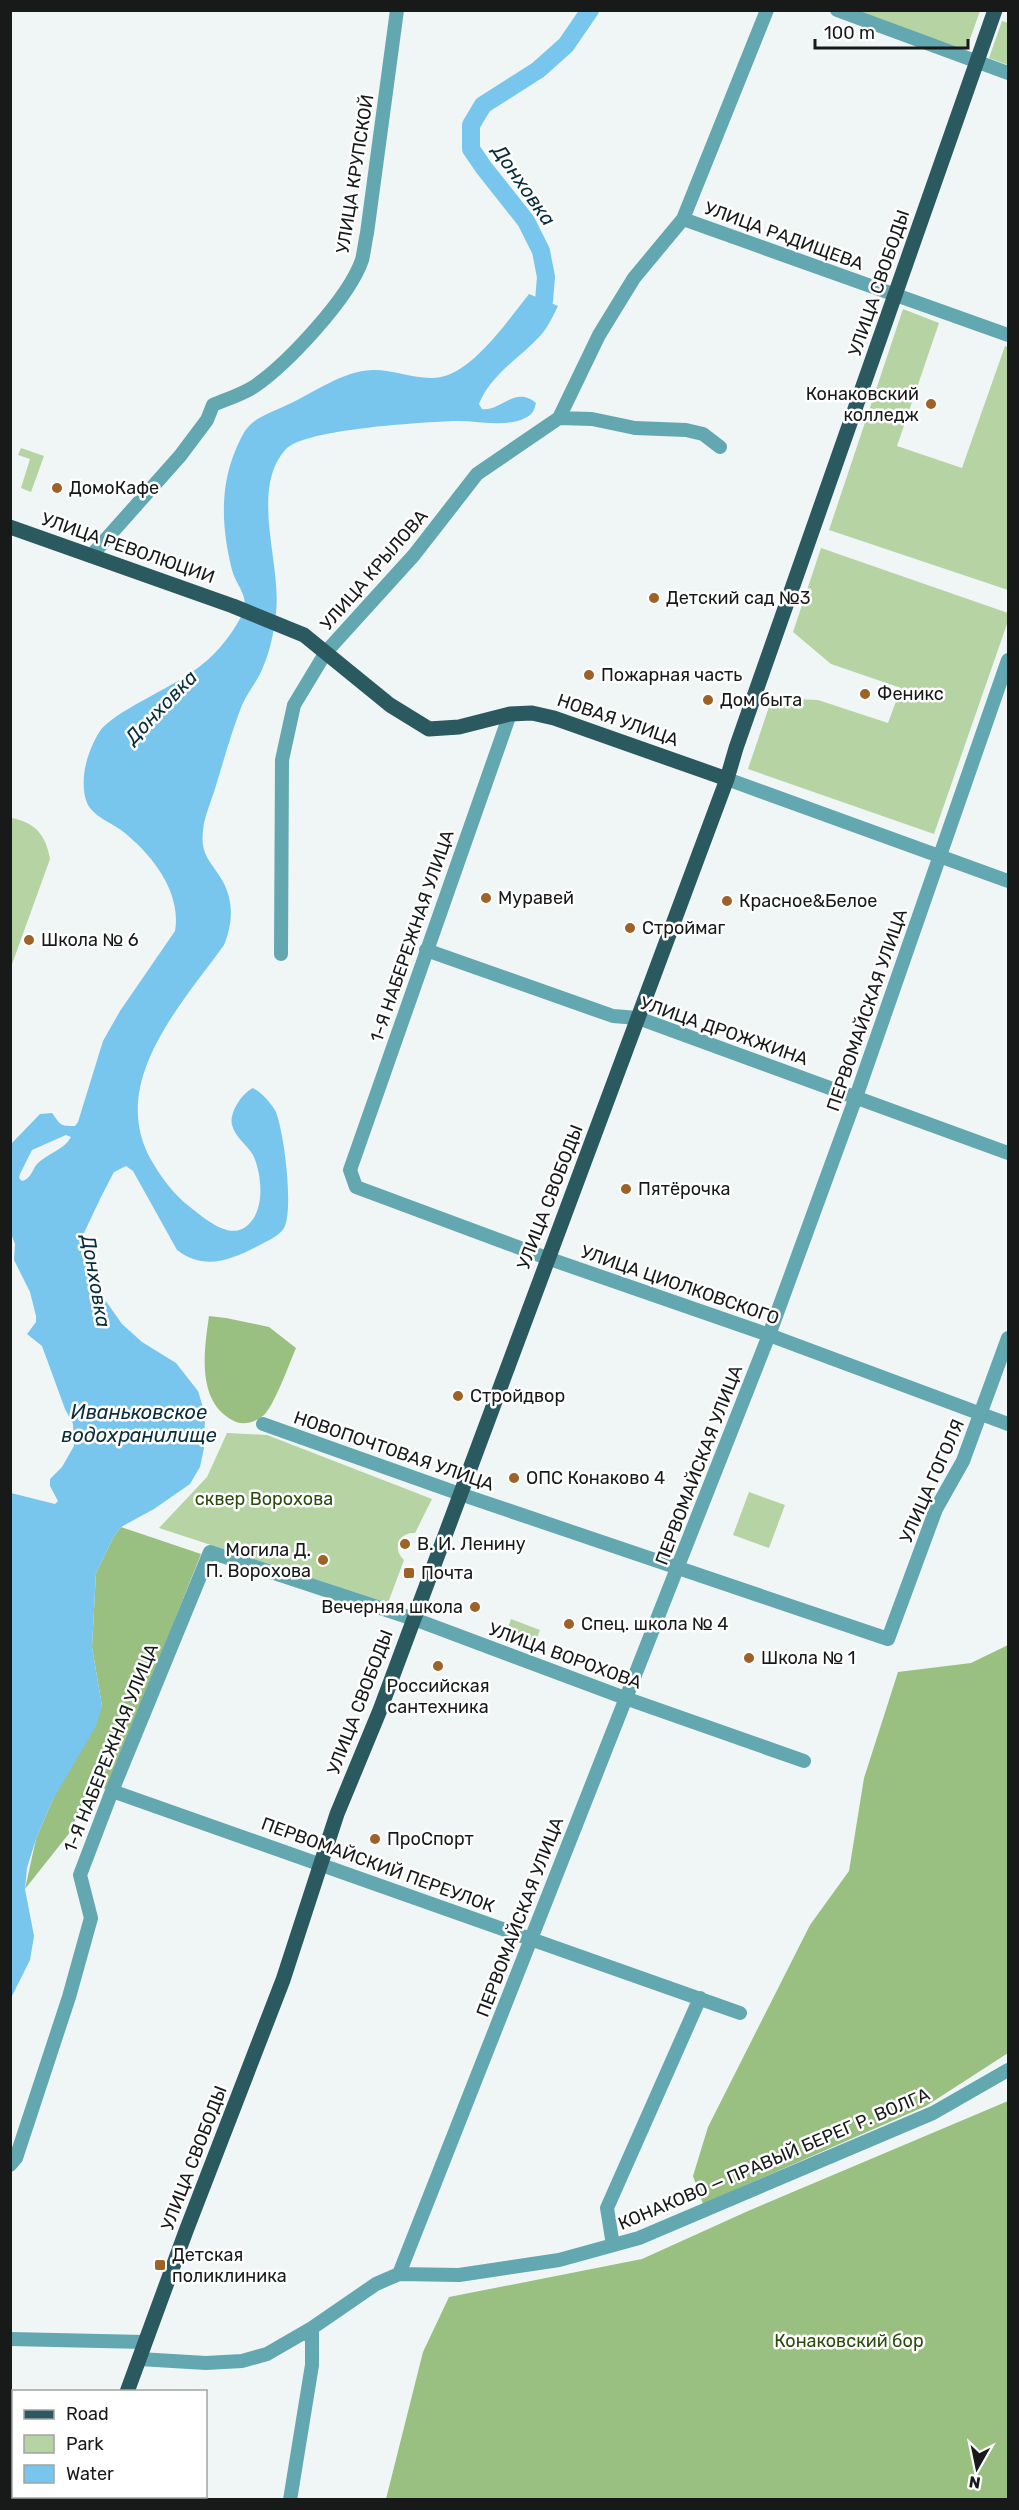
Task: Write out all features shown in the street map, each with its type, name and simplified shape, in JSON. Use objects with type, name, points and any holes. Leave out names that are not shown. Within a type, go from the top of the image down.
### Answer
[{"type":"main road","name":"УЛИЦА СВОБОДЫ","points":[[127,2390],[283,1980],[319,1863],[337,1814],[380,1710],[727,779],[995,10]]},
{"type":"main road","name":"УЛИЦА РЕВОЛЮЦИИ","points":[[10,527],[233,606]]},
{"type":"main road","name":"НОВАЯ УЛИЦА","points":[[233,606],[304,635],[390,705],[429,729],[459,727],[510,714],[532,713],[554,718],[727,779]]},
{"type":"street","name":"УЛИЦА КРУПСКОЙ","points":[[91,556],[180,456],[207,420],[213,405],[254,386],[280,365],[315,328],[351,283],[362,260],[367,233],[397,10]]},
{"type":"street","points":[[720,447],[703,434],[686,430],[635,428],[592,419],[558,418],[599,335],[634,278],[683,219],[767,10]]},
{"type":"street","points":[[837,10],[1008,73]]},
{"type":"street","name":"УЛИЦА РАДИЩЕВА","points":[[683,219],[1008,335]]},
{"type":"street","name":"УЛИЦА КРЫЛОВА","points":[[281,954],[282,760],[294,705],[326,652],[414,555],[477,474],[558,418]]},
{"type":"street","name":"ПЕРВОМАЙСКАЯ УЛИЦА","points":[[399,2274],[624,1698],[678,1568],[769,1335],[856,1097],[1008,660]]},
{"type":"street","name":"1-Я НАБЕРЕЖНАЯ УЛИЦА","points":[[350,1170],[510,714]]},
{"type":"street","name":"НОВАЯ УЛИЦА","points":[[727,779],[1008,881]]},
{"type":"street","name":"УЛИЦА ДРОЖЖИНА","points":[[426,950],[613,1016],[638,1018],[1008,1153]]},
{"type":"street","name":"УЛИЦА ЦИОЛКОВСКОГО","points":[[350,1170],[356,1188],[547,1258],[769,1335],[1008,1424]]},
{"type":"street","name":"УЛИЦА ГОГОЛЯ","points":[[888,1639],[936,1509],[963,1461],[1008,1338]]},
{"type":"street","name":"НОВОПОЧТОВАЯ УЛИЦА","points":[[263,1424],[460,1494],[888,1639]]},
{"type":"street","name":"1-Я НАБЕРЕЖНАЯ УЛИЦА","points":[[10,2165],[16,2158],[69,1997],[91,1918],[80,1875],[210,1552]]},
{"type":"street","name":"УЛИЦА ВОРОХОВА","points":[[210,1552],[414,1619],[624,1698],[804,1761]]},
{"type":"street","name":"ПЕРВОМАЙСКИЙ ПЕРЕУЛОК","points":[[112,1791],[740,2013]]},
{"type":"street","points":[[613,2246],[607,2208],[700,1998]]},
{"type":"street","name":"КОНАКОВО — ПРАВЫЙ БЕРЕГ Р. ВОЛГА","points":[[139,2359],[206,2363],[242,2361],[267,2354],[312,2328],[376,2284],[399,2274],[459,2275],[559,2260],[639,2238],[933,2114],[1008,2070]]},
{"type":"street","points":[[290,2499],[312,2365],[312,2328]]},
{"type":"street","points":[[10,2339],[145,2342]]},
{"type":"green space","points":[[853,11],[980,11],[966,50]]},
{"type":"green space","points":[[1002,21],[1008,23],[1008,65],[989,58]]},
{"type":"green space","points":[[903,309],[939,323],[897,446],[962,468],[1005,346],[1008,347],[1008,590],[829,530]]},
{"type":"green space","points":[[21,448],[44,456],[31,492],[21,488],[30,459],[18,455]]},
{"type":"green space","points":[[821,548],[1008,613],[1008,621],[934,834],[748,769],[772,698],[818,700],[888,723],[901,688],[831,664],[793,632]]},
{"type":"green space","points":[[11,818],[27,823],[38,831],[46,843],[50,859],[11,967]]},
{"type":"green space","points":[[209,1316],[269,1327],[296,1348],[272,1403],[264,1415],[257,1420],[245,1423],[234,1421],[213,1402],[205,1374],[205,1344]]},
{"type":"green space","name":"сквер Ворохова","points":[[227,1433],[267,1435],[432,1499],[415,1533],[404,1535],[399,1542],[398,1551],[404,1560],[388,1603],[159,1528],[207,1477]]},
{"type":"green space","points":[[749,1492],[785,1505],[769,1548],[733,1535]]},
{"type":"green space","points":[[121,1527],[201,1554],[107,1790],[98,1785],[84,1798],[71,1831],[25,1889],[36,1839],[52,1801],[102,1706],[92,1647],[96,1573],[114,1536]]},
{"type":"green space","points":[[511,1619],[540,1630],[535,1642],[507,1631]]},
{"type":"green space","points":[[1008,1645],[1008,2053],[926,2106],[703,2204],[693,2176],[708,2127],[810,1925],[849,1871],[864,1778],[898,1672],[971,1663]]},
{"type":"green space","name":"Конаковский бор","points":[[1008,2101],[1008,2499],[386,2499],[423,2352],[449,2297],[642,2259],[748,2211]]},
{"type":"water","name":"Иваньковское водохранилище","points":[[529,294],[558,306],[544,332],[498,375],[484,393],[479,404],[482,409],[489,409],[514,398],[528,398],[536,403],[529,416],[510,423],[464,421],[393,425],[316,436],[297,442],[286,449],[275,466],[268,506],[277,594],[272,637],[260,674],[238,716],[207,811],[203,831],[205,852],[229,896],[231,912],[229,929],[224,945],[171,1018],[156,1045],[144,1073],[138,1101],[140,1129],[150,1158],[163,1178],[184,1202],[208,1220],[222,1228],[235,1231],[250,1223],[255,1215],[259,1206],[260,1184],[253,1155],[238,1137],[232,1125],[232,1115],[245,1094],[253,1088],[259,1092],[275,1110],[282,1134],[287,1169],[287,1219],[279,1234],[248,1251],[218,1261],[198,1260],[177,1250],[133,1171],[126,1166],[114,1172],[83,1235],[81,1253],[91,1280],[122,1324],[142,1342],[176,1363],[198,1391],[205,1414],[204,1448],[200,1467],[190,1484],[154,1509],[121,1527],[114,1536],[96,1573],[92,1647],[102,1706],[96,1726],[52,1801],[36,1839],[27,1868],[25,1889],[34,1936],[30,1960],[11,1998],[11,1493],[55,1504],[58,1501],[50,1486],[50,1479],[62,1467],[74,1446],[73,1424],[65,1409],[42,1346],[27,1334],[36,1322],[36,1316],[30,1292],[14,1260],[15,1244],[10,1231],[11,1144],[40,1114],[52,1113],[59,1122],[66,1126],[75,1126],[78,1122],[103,1041],[120,1011],[175,931],[176,916],[169,888],[153,862],[132,839],[97,815],[88,805],[84,784],[87,759],[97,736],[107,724],[129,708],[200,666],[220,647],[242,615],[244,597],[232,570],[226,540],[224,509],[231,464],[244,432],[249,426],[264,415],[329,383],[361,371],[381,370],[430,378],[448,375],[471,361],[482,351]],"holes":[[[66,1135],[71,1137],[64,1145],[37,1164],[27,1178],[22,1181],[19,1178],[32,1150]]]},
{"type":"waterway","name":"Донховка","points":[[530,321],[544,301],[546,277],[541,251],[526,221],[471,149],[471,125],[483,105],[538,70],[566,45],[590,10]]},
{"type":"place","name":"Конаковский колледж","points":[[931,404]]},
{"type":"place","name":"ДомоКафе","points":[[57,488]]},
{"type":"place","name":"Детский сад №3","points":[[654,598]]},
{"type":"place","name":"Пожарная часть","points":[[589,675]]},
{"type":"place","name":"Феникс","points":[[865,694]]},
{"type":"place","name":"Дом быта","points":[[708,700]]},
{"type":"place","name":"Муравей","points":[[486,898]]},
{"type":"place","name":"Красное&Белое","points":[[727,901]]},
{"type":"place","name":"Строймаг","points":[[630,928]]},
{"type":"place","name":"Школа № 6","points":[[29,940]]},
{"type":"place","name":"Пятёрочка","points":[[626,1189]]},
{"type":"place","name":"Стройдвор","points":[[458,1396]]},
{"type":"place","name":"ОПС Конаково 4","points":[[514,1478]]},
{"type":"place","name":"В. И. Ленину","points":[[405,1544]]},
{"type":"place","name":"Могила Д. П. Ворохова","points":[[323,1560]]},
{"type":"place","name":"Почта","points":[[409,1573]]},
{"type":"place","name":"Вечерняя школа","points":[[475,1607]]},
{"type":"place","name":"Спец. школа № 4","points":[[569,1624]]},
{"type":"place","name":"Школа № 1","points":[[749,1658]]},
{"type":"place","name":"Российская сантехника","points":[[438,1666]]},
{"type":"place","name":"ПроСпорт","points":[[375,1839]]},
{"type":"place","name":"Детская поликлиника","points":[[160,2265]]}]
